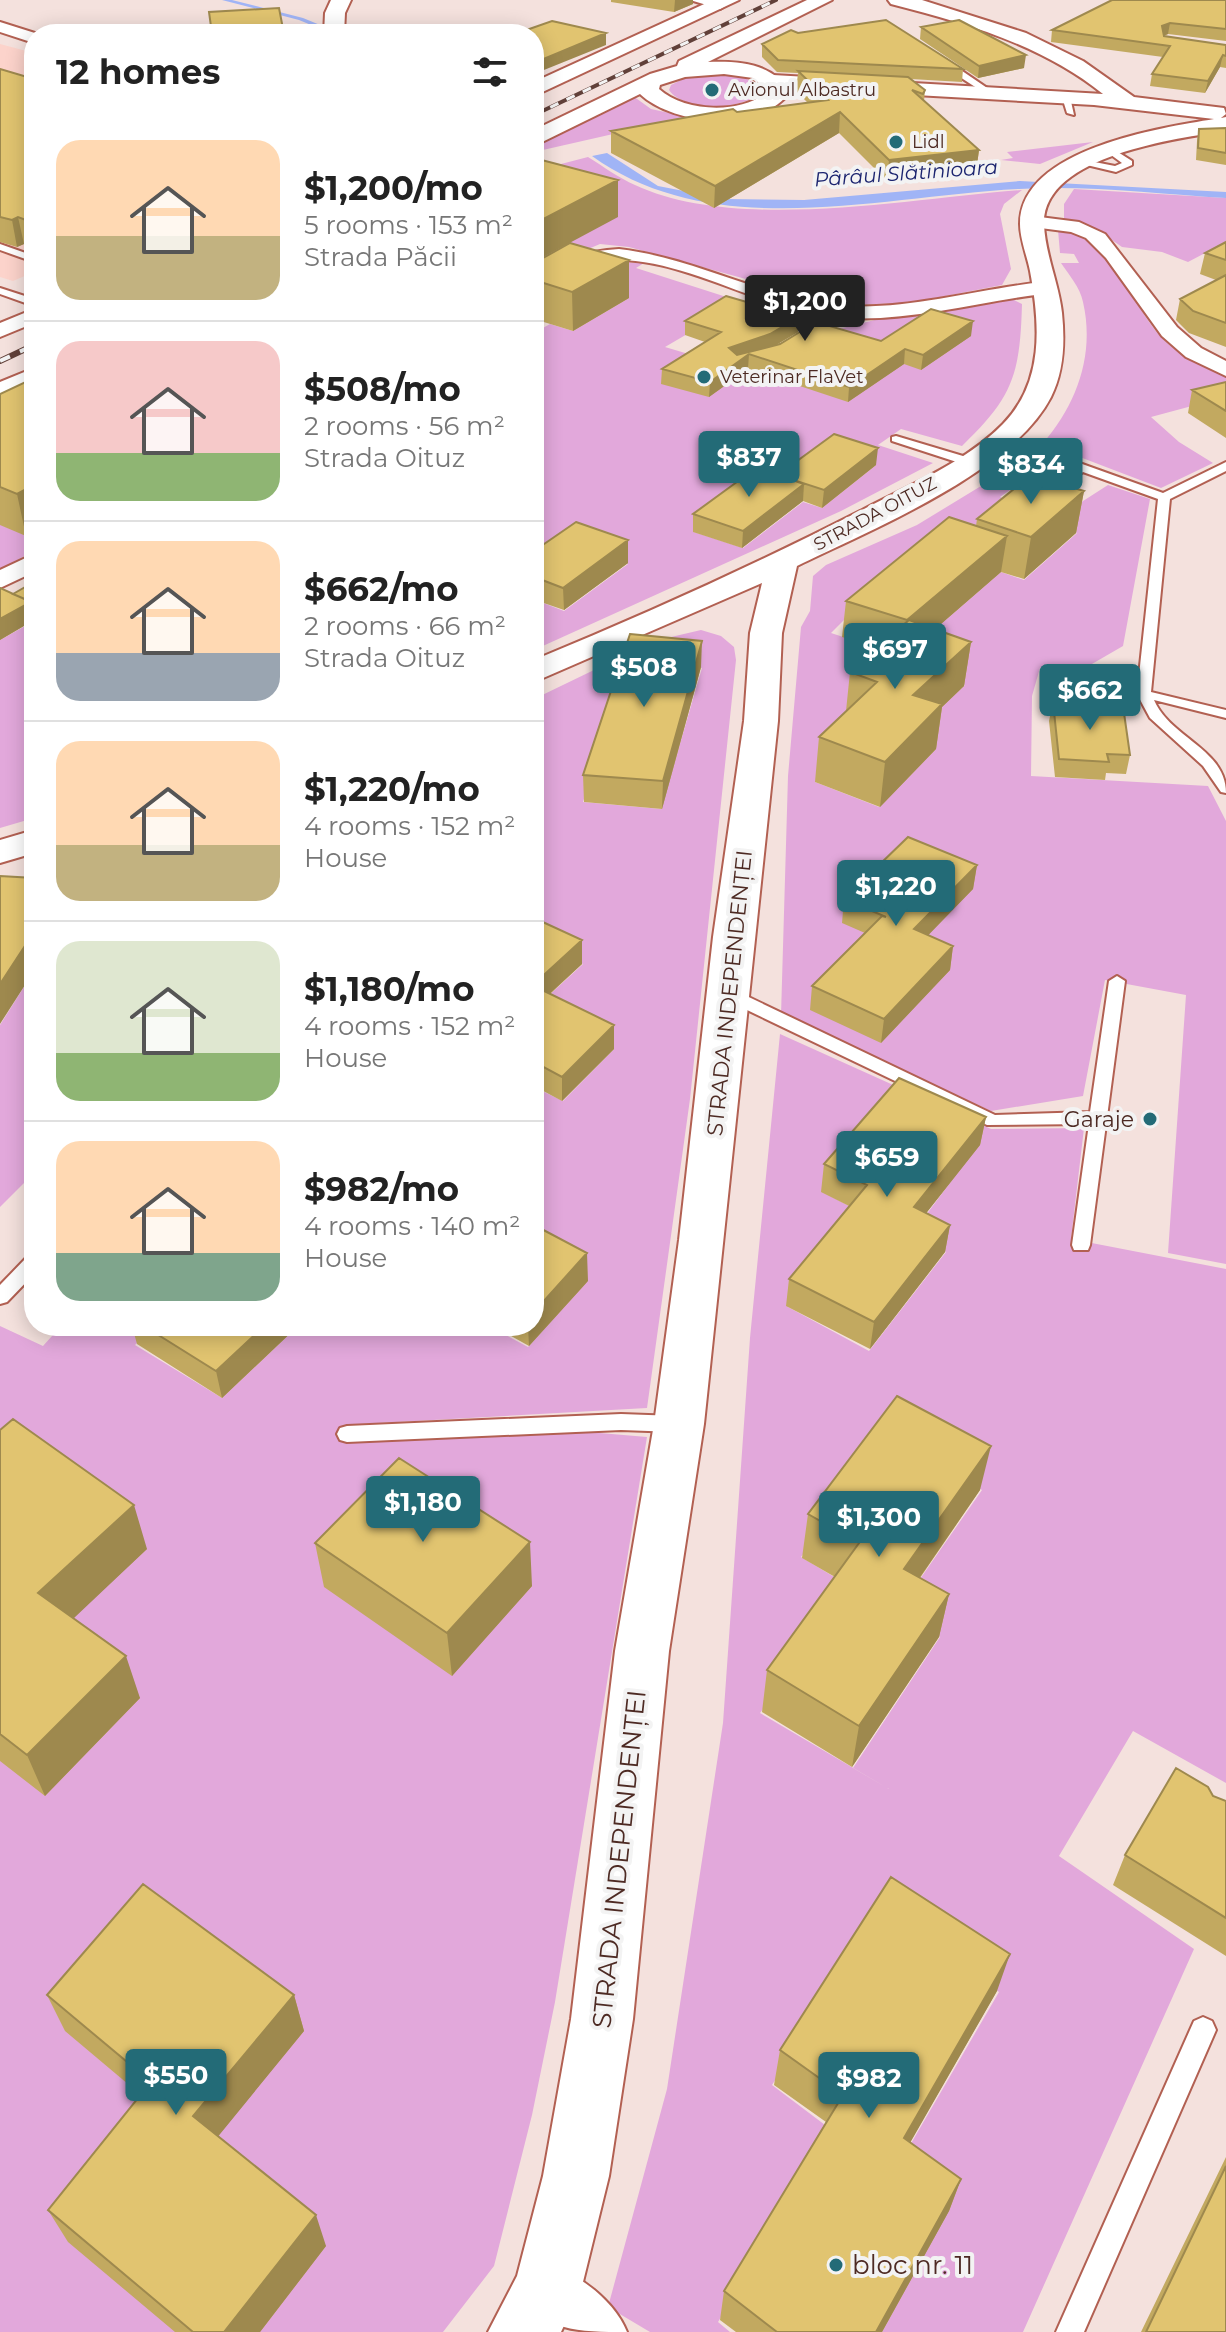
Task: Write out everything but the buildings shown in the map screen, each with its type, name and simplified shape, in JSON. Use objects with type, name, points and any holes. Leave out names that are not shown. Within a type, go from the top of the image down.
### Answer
[{"type":"main road","points":[[335,24],[341,0]]},
{"type":"main road","points":[[900,0],[984,24],[1048,49],[1137,104],[1166,113],[1171,121],[1145,140]]},
{"type":"main road","points":[[544,85],[724,2]]},
{"type":"main road","points":[[544,134],[650,82],[831,3]]},
{"type":"main road","points":[[752,72],[744,61],[752,49],[831,3]]},
{"type":"main road","points":[[677,71],[722,68],[752,72],[773,81],[984,94],[1069,105],[1137,104],[1226,114]]},
{"type":"main road","points":[[668,125],[740,110],[777,96],[779,89],[773,81]]},
{"type":"main road","points":[[650,82],[648,90],[653,98],[665,105],[695,111],[984,94]]},
{"type":"main road","name":"STRADA OITUZ","points":[[544,668],[696,604],[782,563],[969,462],[1003,439],[1026,415],[1041,389],[1049,366],[1051,320],[1032,222],[1034,207],[1047,185],[1079,162],[1110,150],[1226,124]]},
{"type":"main road","points":[[544,153],[568,147]]},
{"type":"main road","points":[[0,392],[24,381]]},
{"type":"main road","name":"STRADA INDEPENDENȚEI","points":[[534,2311],[576,2176],[602,2019],[642,1651],[679,1424],[761,721],[766,633],[782,563]]},
{"type":"main road","points":[[696,604],[737,613],[766,633]]},
{"type":"main road","points":[[0,852],[24,844]]},
{"type":"street","points":[[698,0],[724,2]]},
{"type":"street","points":[[0,27],[24,35]]},
{"type":"street","points":[[1032,222],[1055,224],[1092,234],[1122,266],[1177,342],[1191,353],[1226,369]]},
{"type":"street","points":[[544,278],[575,261],[624,256],[842,312],[889,309],[1043,288]]},
{"type":"street","points":[[0,331],[24,320]]},
{"type":"street","points":[[0,580],[24,567]]},
{"type":"street","name":"STRADA INDEPENDENȚEI","points":[[534,2311],[599,2332]]},
{"type":"lane","points":[[928,52],[984,94]]},
{"type":"lane","points":[[0,247],[24,255]]},
{"type":"lane","points":[[0,291],[24,299]]},
{"type":"lane","points":[[788,345],[842,312]]},
{"type":"lane","points":[[896,439],[969,462]]},
{"type":"lane","points":[[1003,439],[1164,497],[1226,466]]},
{"type":"lane","points":[[1035,500],[1082,467]]},
{"type":"lane","points":[[1164,497],[1144,694],[1148,707],[1160,723],[1210,765],[1226,789]]},
{"type":"lane","points":[[1144,694],[1226,714]]},
{"type":"lane","points":[[1081,1245],[1117,981]]},
{"type":"lane","points":[[728,994],[993,1121],[1098,1118]]},
{"type":"lane","points":[[0,1297],[24,1272]]},
{"type":"lane","points":[[347,1434],[621,1422],[679,1424]]},
{"type":"lane","points":[[1070,2332],[1203,2030]]},
{"type":"shaded area","points":[[0,44],[24,50],[24,276],[13,281],[0,277]]},
{"type":"shaded area","points":[[718,74],[748,80],[760,92],[741,103],[714,106],[687,102],[669,90],[671,85],[689,76]]},
{"type":"shaded area","points":[[633,96],[651,109],[688,117],[544,150],[544,139]]},
{"type":"shaded area","points":[[1093,142],[1040,164],[1001,160],[1013,158],[1007,152]]},
{"type":"shaded area","points":[[588,157],[635,185],[676,199],[723,207],[773,210],[878,205],[1022,190],[1004,204],[1000,214],[1011,269],[1002,285],[910,303],[840,305],[629,247],[600,244],[544,268],[544,168]]},
{"type":"shaded area","points":[[1074,189],[1226,198],[1226,242],[1188,262],[1162,252],[1122,247],[1099,231],[1064,221],[1064,204]]},
{"type":"shaded area","points":[[1058,230],[1079,235],[1109,259],[1141,310],[1166,342],[1194,360],[1226,374],[1226,388],[1203,403],[1151,417],[1179,442],[1213,463],[1161,488],[1043,443],[1074,395],[1085,359],[1087,340],[1082,297],[1061,263],[1079,263],[1074,254],[1060,253]]},
{"type":"shaded area","points":[[620,262],[644,263],[636,268],[742,302],[665,347],[749,372],[790,347],[839,329],[918,309],[1010,298],[1022,304],[1019,349],[1010,383],[993,413],[962,446],[901,429],[878,445],[933,463],[841,511],[544,645],[544,603],[564,611],[628,564],[576,544],[544,567],[544,327],[550,324],[573,331],[629,298]],"holes":[[[876,465],[822,508],[803,502],[743,548],[694,532]]]},
{"type":"shaded area","points":[[24,412],[24,556],[0,569],[0,424]]},
{"type":"shaded area","points":[[1027,458],[1046,465],[1000,497],[1055,519],[1108,485],[1150,499],[1123,646],[1085,668],[1040,668],[1032,696],[1031,776],[1208,786],[1226,821],[1226,1264],[1168,1253],[1186,995],[1105,980],[1083,1096],[991,1111],[781,1015],[788,776],[801,627],[810,611],[813,576],[826,565],[917,525]],"holes":[[[1024,516],[1077,533],[1024,580],[1001,572],[941,624],[884,604]],[[851,613],[889,652],[831,633]],[[903,664],[965,685],[907,738],[936,749],[879,807],[815,782]]]},
{"type":"shaded area","points":[[24,627],[24,821],[0,828],[0,640]]},
{"type":"shaded area","points":[[701,630],[721,636],[734,647],[736,660],[690,1099],[647,1408],[343,1425],[340,1439],[588,1432],[647,1437],[555,2002],[532,2115],[494,2266],[443,2332],[0,2332],[0,1326],[43,1346],[52,1336],[144,1336],[135,1345],[222,1398],[287,1336],[508,1336],[528,1347],[538,1336],[544,1336],[544,1329],[587,1281],[544,1257],[544,1092],[563,1101],[614,1049],[544,1014],[544,1000],[583,964],[544,946],[544,694],[654,641]],"holes":[[[629,660],[702,668],[661,809],[583,802]]]},
{"type":"shaded area","points":[[24,987],[24,1183],[0,1207],[0,1025]]},
{"type":"shaded area","points":[[780,1034],[991,1129],[1084,1128],[1071,1239],[1226,1269],[1226,1783],[1133,1731],[1059,1856],[1194,1949],[1023,2332],[882,2332],[949,2209],[895,2171],[999,1992],[881,1914],[772,2085],[833,2131],[718,2322],[730,2332],[650,2332],[608,2307],[667,2089],[723,1723],[750,1338]],"holes":[[[979,1144],[911,1235],[946,1252],[869,1351],[788,1307],[862,1213],[823,1192]],[[889,1440],[982,1490],[897,1612],[940,1637],[853,1768],[760,1713],[851,1587],[801,1557]]]},
{"type":"water","points":[[607,153],[658,186],[725,199],[804,200],[1020,181],[1226,192],[1226,198],[1045,188],[855,205],[744,207],[691,199],[640,183],[592,156]]},
{"type":"waterway","name":"Pârâul Slătinioara","points":[[225,0],[314,24]]},
{"type":"railway","points":[[544,110],[776,0]]},
{"type":"railway","points":[[0,361],[24,350]]},
{"type":"place","name":"Avionul Albastru","points":[[712,90]]},
{"type":"place","name":"Lidl","points":[[896,142]]},
{"type":"place","name":"Veterinar FlaVet","points":[[704,377]]},
{"type":"place","name":"Garaje","points":[[1150,1119]]},
{"type":"place","name":"bloc nr. 11","points":[[836,2265]]}]
